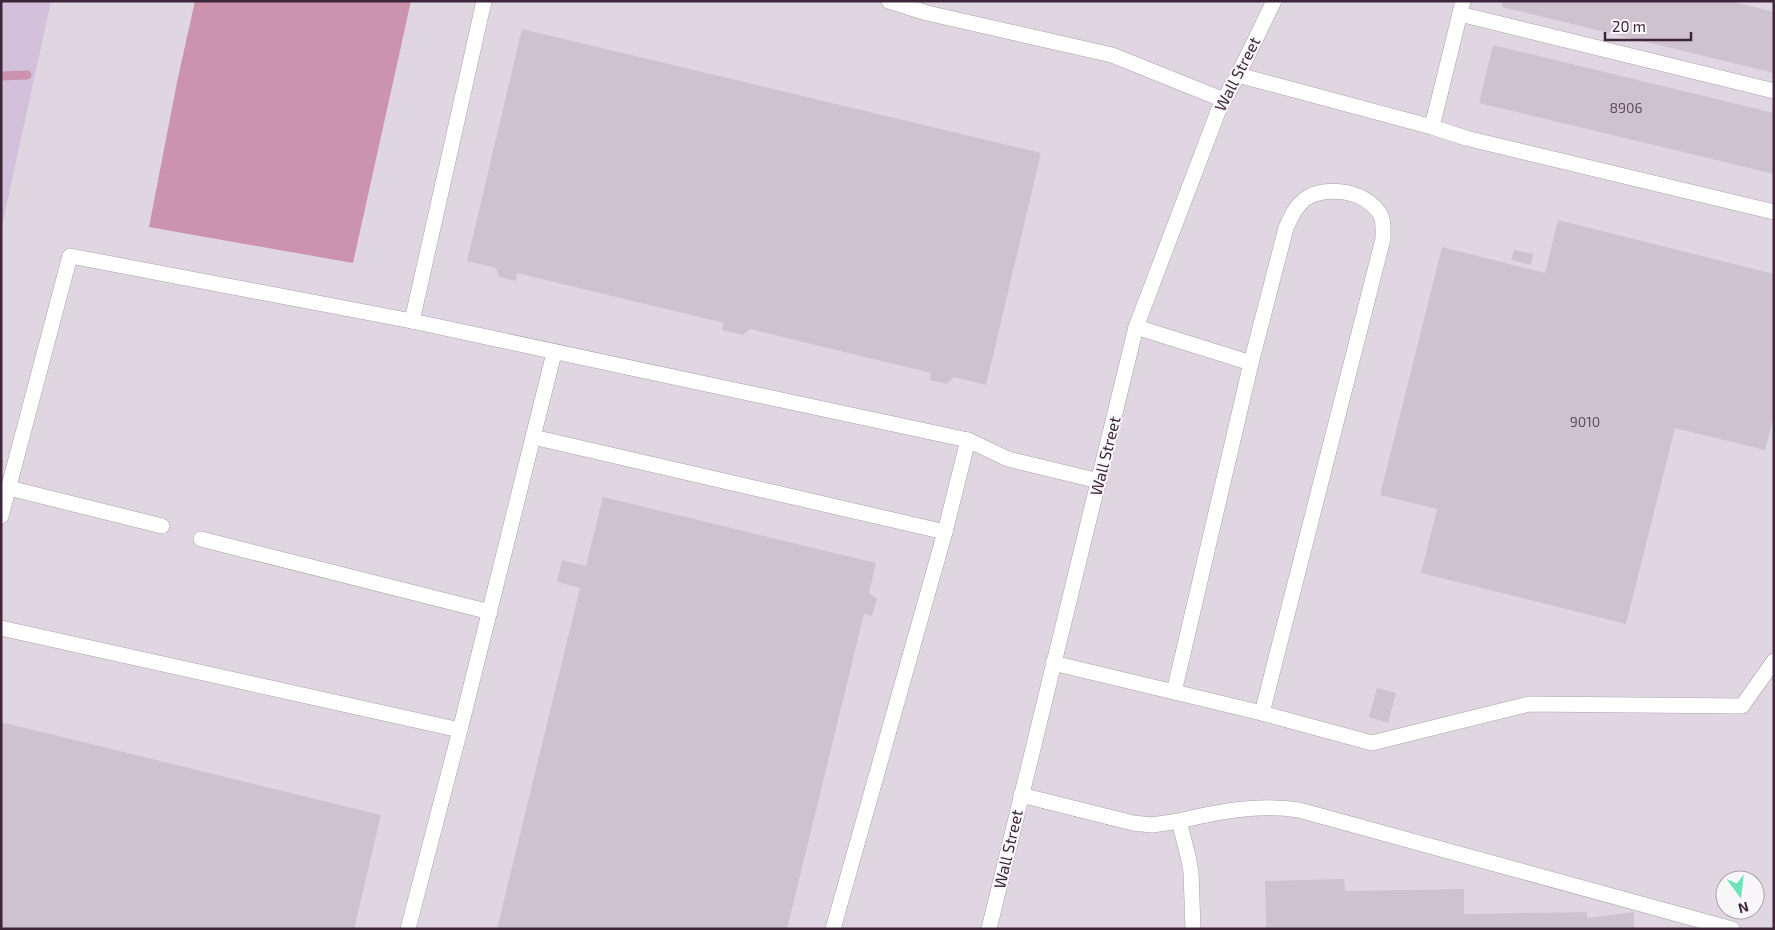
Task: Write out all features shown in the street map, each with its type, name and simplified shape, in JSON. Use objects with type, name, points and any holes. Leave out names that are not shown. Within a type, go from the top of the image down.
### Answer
[{"type":"street","points":[[412,321],[484,1]]},
{"type":"street","points":[[889,1],[928,7],[1112,55],[1224,100]]},
{"type":"street","name":"Wall Street","points":[[989,929],[1136,327],[1219,109],[1238,75],[1274,1]]},
{"type":"street","points":[[1432,127],[1462,8],[1774,91]]},
{"type":"street","points":[[1238,75],[1432,127],[1466,138],[1774,212]]},
{"type":"street","points":[[1174,692],[1251,363],[1286,228],[1294,210],[1306,199],[1320,192],[1350,193],[1374,206],[1381,216],[1383,239],[1262,712]]},
{"type":"street","points":[[1,516],[70,256],[412,321],[968,440],[1008,459],[1099,481]]},
{"type":"street","points":[[1136,327],[1251,363]]},
{"type":"street","points":[[408,929],[490,612],[554,352]]},
{"type":"street","points":[[533,437],[945,532]]},
{"type":"street","points":[[833,929],[945,532],[968,440]]},
{"type":"street","points":[[9,488],[162,526]]},
{"type":"street","points":[[201,539],[490,612]]},
{"type":"street","points":[[1,628],[460,730]]},
{"type":"street","points":[[1053,663],[1262,712],[1372,743],[1530,704],[1742,706],[1774,661]]},
{"type":"street","points":[[1021,795],[1133,823],[1152,825],[1255,807],[1299,810],[1722,928]]},
{"type":"street","points":[[1179,821],[1191,872],[1193,929]]},
{"type":"shaded area","points":[[1,1],[1774,1],[1774,929],[1,929]]},
{"type":"shaded area","points":[[1,1],[51,1],[1,231]]},
{"type":"shaded area","points":[[195,1],[411,1],[353,263],[149,227]]},
{"type":"building","points":[[1502,1],[1730,1],[1774,12],[1774,73],[1502,7]]},
{"type":"building","points":[[522,29],[1041,153],[986,385],[954,377],[947,384],[930,380],[931,373],[750,329],[743,335],[722,330],[724,323],[517,273],[516,281],[499,277],[496,268],[467,261]]},
{"type":"building","points":[[1493,45],[1774,113],[1774,174],[1479,103]]},
{"type":"building","points":[[1558,220],[1774,274],[1774,416],[1765,450],[1675,428],[1626,624],[1421,573],[1437,509],[1380,495],[1442,247],[1545,273]]},
{"type":"building","points":[[1514,250],[1533,254],[1531,265],[1511,260]]},
{"type":"building","points":[[603,497],[876,563],[869,593],[877,599],[872,616],[864,614],[787,929],[497,929],[580,588],[557,582],[562,560],[586,566]]},
{"type":"building","points":[[1377,688],[1396,693],[1388,723],[1369,717]]},
{"type":"building","points":[[1,722],[381,815],[354,929],[1,929]]},
{"type":"building","points":[[1344,879],[1345,891],[1464,889],[1464,914],[1587,912],[1587,918],[1634,912],[1634,929],[1266,929],[1265,881]]},
{"type":"waterway","points":[[1,76],[27,75]]}]
